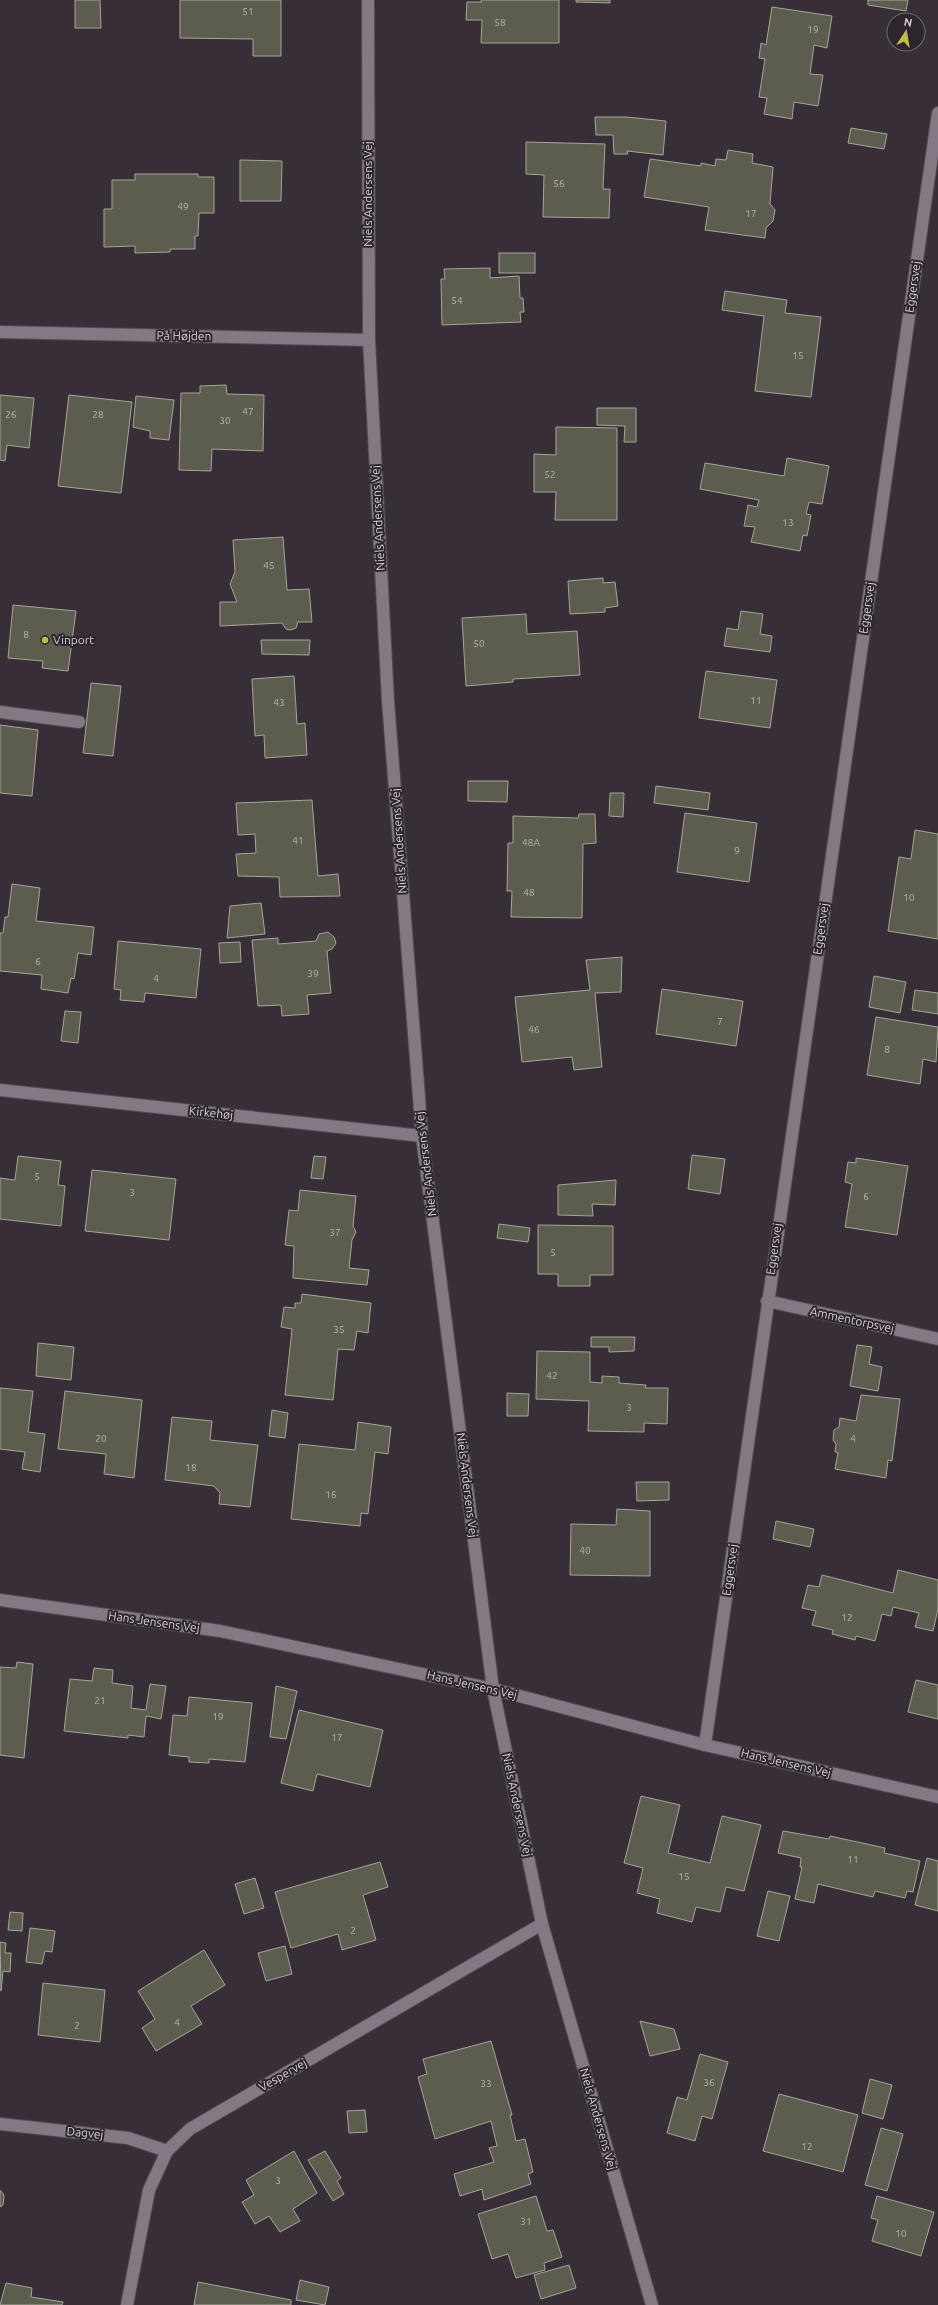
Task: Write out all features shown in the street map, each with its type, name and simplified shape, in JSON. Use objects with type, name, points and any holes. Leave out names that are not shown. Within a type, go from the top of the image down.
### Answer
[{"type":"street","name":"Niels Andersens Vej","points":[[368,0],[369,340],[388,701],[422,1136],[493,1689],[542,1924],[652,2305]]},
{"type":"street","name":"Eggersvej","points":[[705,1745],[767,1301],[938,113]]},
{"type":"street","name":"På Højden","points":[[0,332],[369,340]]},
{"type":"street","points":[[0,712],[80,722]]},
{"type":"street","name":"Kirkehøj","points":[[0,1090],[422,1136]]},
{"type":"street","name":"Ammentorpsvej","points":[[767,1301],[938,1339]]},
{"type":"street","name":"Hans Jensens Vej","points":[[0,1600],[220,1632],[493,1689],[705,1745],[938,1797]]},
{"type":"street","name":"Vespervej","points":[[127,2305],[149,2190],[167,2151],[190,2129],[542,1924]]},
{"type":"street","name":"Dagvej","points":[[0,2124],[128,2138],[167,2151]]},
{"type":"building","points":[[75,0],[100,0],[101,28],[75,28]]},
{"type":"building","points":[[180,0],[281,0],[281,56],[253,56],[253,39],[180,38]]},
{"type":"building","points":[[481,0],[559,0],[559,43],[481,43],[482,20],[466,20],[467,2],[482,2]]},
{"type":"building","points":[[576,0],[610,0],[610,3],[576,2]]},
{"type":"building","points":[[868,0],[908,0],[906,11],[868,5]]},
{"type":"building","points":[[772,7],[832,16],[827,48],[814,45],[810,74],[823,75],[818,106],[794,102],[792,119],[764,114],[767,98],[759,97],[765,59],[759,58],[761,43],[766,45]]},
{"type":"building","points":[[595,117],[626,117],[666,121],[663,155],[627,151],[628,154],[614,154],[613,135],[596,135]]},
{"type":"building","points":[[851,128],[887,134],[884,149],[848,143]]},
{"type":"building","points":[[526,142],[605,144],[603,189],[610,189],[609,218],[543,217],[544,175],[526,174]]},
{"type":"building","points":[[728,150],[753,154],[752,163],[773,167],[770,204],[775,210],[773,221],[766,228],[765,238],[705,230],[709,207],[644,197],[650,159],[701,166],[701,163],[715,166],[716,159],[726,160]]},
{"type":"building","points":[[240,160],[282,161],[281,201],[240,201]]},
{"type":"building","points":[[135,174],[198,174],[198,177],[214,177],[214,213],[199,213],[198,236],[195,236],[195,249],[170,249],[170,252],[135,253],[135,246],[104,247],[104,209],[112,209],[112,180],[135,180]]},
{"type":"building","points":[[499,253],[535,253],[535,273],[499,273]]},
{"type":"building","points":[[490,268],[490,278],[519,276],[520,298],[523,298],[524,312],[520,312],[521,322],[442,325],[441,279],[445,279],[444,269]]},
{"type":"building","points":[[725,291],[787,300],[785,313],[821,317],[811,397],[755,391],[764,316],[722,310]]},
{"type":"building","points":[[226,385],[227,394],[264,395],[263,451],[212,449],[211,471],[179,470],[181,393],[200,393],[200,386]]},
{"type":"building","points":[[0,395],[34,398],[29,448],[7,445],[5,461],[0,460]]},
{"type":"building","points":[[69,395],[132,402],[121,493],[58,486]]},
{"type":"building","points":[[136,396],[174,400],[169,440],[150,438],[150,431],[133,427]]},
{"type":"building","points":[[597,408],[636,408],[636,442],[624,442],[625,426],[597,425]]},
{"type":"building","points":[[556,427],[617,428],[617,520],[555,520],[556,492],[534,492],[534,454],[556,455]]},
{"type":"building","points":[[787,458],[829,466],[822,504],[809,502],[806,514],[811,515],[807,536],[803,535],[800,551],[751,542],[755,527],[744,526],[748,505],[757,507],[759,500],[700,489],[705,463],[784,476]]},
{"type":"building","points":[[283,537],[287,590],[309,589],[312,622],[298,622],[296,628],[290,630],[286,629],[282,623],[220,626],[220,602],[237,602],[230,584],[235,572],[233,540]]},
{"type":"building","points":[[603,578],[603,583],[615,582],[618,606],[605,608],[605,612],[570,614],[568,581]]},
{"type":"building","points":[[13,605],[76,611],[68,671],[42,668],[43,661],[8,658]]},
{"type":"building","points":[[741,611],[763,614],[760,634],[772,636],[770,652],[724,646],[727,628],[738,630]]},
{"type":"building","points":[[526,614],[527,634],[577,631],[580,675],[513,679],[513,682],[466,686],[462,618]]},
{"type":"building","points":[[261,640],[310,640],[309,655],[262,654]]},
{"type":"building","points":[[706,671],[777,680],[770,728],[699,718]]},
{"type":"building","points":[[294,676],[297,724],[305,723],[307,755],[265,758],[264,735],[255,736],[252,679]]},
{"type":"building","points":[[91,683],[121,686],[113,756],[83,753]]},
{"type":"building","points":[[0,725],[38,730],[32,796],[0,793]]},
{"type":"building","points":[[468,781],[508,781],[507,802],[468,801]]},
{"type":"building","points":[[656,786],[710,793],[708,810],[654,803]]},
{"type":"building","points":[[610,793],[624,793],[623,817],[609,816]]},
{"type":"building","points":[[312,800],[318,876],[338,874],[340,896],[280,897],[279,877],[238,876],[236,854],[256,853],[255,834],[238,835],[236,803]]},
{"type":"building","points":[[685,813],[757,823],[749,882],[677,872]]},
{"type":"building","points":[[579,814],[595,814],[596,843],[583,844],[582,918],[511,917],[512,891],[507,891],[508,843],[513,843],[513,816],[578,818]]},
{"type":"building","points":[[915,830],[938,834],[938,939],[888,931],[899,857],[911,859]]},
{"type":"building","points":[[12,884],[40,888],[36,921],[94,927],[91,955],[78,953],[74,979],[71,978],[68,993],[41,989],[42,975],[0,971],[0,933],[3,933],[5,917],[8,917]]},
{"type":"building","points":[[261,903],[265,934],[227,938],[230,906]]},
{"type":"building","points":[[328,932],[334,937],[336,943],[332,949],[327,951],[331,993],[307,995],[309,1014],[282,1016],[281,1005],[258,1006],[252,940],[278,938],[278,944],[316,941],[319,934]]},
{"type":"building","points":[[118,941],[201,949],[196,998],[145,993],[144,1002],[120,1000],[121,990],[114,989]]},
{"type":"building","points":[[240,942],[241,962],[220,963],[219,943]]},
{"type":"building","points":[[622,957],[621,992],[595,993],[602,1067],[574,1070],[572,1057],[522,1062],[515,997],[590,990],[586,960]]},
{"type":"building","points":[[874,976],[906,982],[900,1013],[869,1007]]},
{"type":"building","points":[[662,989],[743,1001],[736,1046],[656,1034]]},
{"type":"building","points":[[915,990],[938,993],[938,1014],[912,1010]]},
{"type":"building","points":[[65,1011],[81,1012],[78,1043],[61,1041]]},
{"type":"building","points":[[876,1017],[938,1027],[936,1062],[923,1059],[920,1084],[867,1075]]},
{"type":"building","points":[[692,1155],[725,1159],[720,1194],[688,1189]]},
{"type":"building","points":[[18,1156],[61,1161],[58,1185],[65,1186],[61,1226],[0,1219],[0,1178],[15,1180]]},
{"type":"building","points":[[314,1156],[326,1157],[323,1179],[311,1178]]},
{"type":"building","points":[[856,1158],[908,1166],[897,1235],[845,1227],[852,1184],[845,1182],[848,1162],[856,1163]]},
{"type":"building","points":[[92,1170],[176,1179],[169,1240],[85,1231]]},
{"type":"building","points":[[616,1180],[615,1205],[592,1204],[593,1216],[558,1215],[558,1185]]},
{"type":"building","points":[[300,1190],[356,1196],[353,1226],[356,1232],[352,1240],[349,1268],[369,1270],[367,1285],[293,1278],[294,1246],[285,1245],[289,1210],[298,1211]]},
{"type":"building","points":[[499,1224],[530,1228],[528,1242],[497,1238]]},
{"type":"building","points":[[538,1225],[613,1226],[613,1275],[590,1275],[590,1286],[558,1286],[558,1274],[538,1274]]},
{"type":"building","points":[[302,1294],[371,1303],[368,1333],[357,1331],[354,1350],[338,1349],[333,1400],[285,1395],[292,1329],[281,1327],[284,1307],[295,1308],[295,1303],[301,1303]]},
{"type":"building","points":[[591,1337],[635,1337],[634,1351],[609,1352],[609,1347],[591,1347]]},
{"type":"building","points":[[38,1343],[74,1347],[71,1380],[36,1376]]},
{"type":"building","points":[[857,1345],[872,1347],[869,1364],[882,1367],[878,1391],[850,1386]]},
{"type":"building","points":[[537,1351],[590,1352],[590,1382],[602,1383],[602,1376],[619,1377],[619,1383],[646,1385],[645,1388],[668,1388],[667,1424],[644,1423],[644,1432],[588,1431],[589,1401],[536,1399]]},
{"type":"building","points":[[0,1388],[33,1391],[28,1432],[45,1434],[40,1472],[22,1469],[25,1452],[0,1449]]},
{"type":"building","points":[[65,1391],[142,1400],[134,1478],[104,1474],[106,1454],[58,1449]]},
{"type":"building","points":[[507,1393],[529,1394],[528,1416],[507,1416]]},
{"type":"building","points":[[861,1395],[900,1399],[892,1461],[888,1460],[886,1478],[835,1469],[838,1453],[835,1452],[836,1444],[833,1440],[834,1430],[839,1427],[840,1418],[856,1421]]},
{"type":"building","points":[[272,1410],[288,1413],[285,1438],[269,1436]]},
{"type":"building","points":[[172,1417],[212,1421],[210,1440],[258,1445],[250,1507],[219,1504],[220,1493],[214,1486],[165,1480]]},
{"type":"building","points":[[358,1422],[391,1427],[388,1454],[375,1452],[368,1514],[361,1513],[360,1526],[291,1519],[299,1444],[355,1450]]},
{"type":"building","points":[[636,1482],[669,1482],[669,1500],[637,1501]]},
{"type":"building","points":[[617,1509],[650,1511],[650,1576],[570,1575],[571,1524],[616,1525]]},
{"type":"building","points":[[776,1521],[814,1529],[810,1547],[773,1539]]},
{"type":"building","points":[[898,1570],[938,1580],[938,1609],[933,1631],[915,1627],[919,1613],[893,1607],[891,1616],[882,1614],[875,1641],[856,1636],[855,1640],[832,1634],[833,1630],[812,1625],[816,1611],[802,1608],[808,1585],[819,1587],[822,1575],[893,1593]]},
{"type":"building","points":[[17,1662],[33,1664],[24,1758],[0,1755],[0,1667],[16,1668]]},
{"type":"building","points":[[94,1668],[113,1670],[112,1683],[133,1686],[131,1708],[146,1710],[150,1684],[166,1686],[161,1719],[146,1716],[144,1737],[128,1735],[128,1738],[64,1731],[70,1679],[92,1681]]},
{"type":"building","points":[[916,1680],[938,1685],[938,1719],[908,1712]]},
{"type":"building","points":[[276,1686],[297,1691],[286,1739],[270,1737]]},
{"type":"building","points":[[189,1697],[252,1703],[245,1762],[209,1759],[209,1763],[189,1762],[189,1757],[169,1755],[173,1715],[187,1716]]},
{"type":"building","points":[[299,1710],[383,1730],[370,1787],[317,1774],[313,1791],[281,1783]]},
{"type":"building","points":[[641,1796],[680,1805],[668,1853],[710,1863],[722,1816],[761,1825],[744,1891],[726,1887],[720,1912],[696,1907],[692,1922],[657,1913],[660,1899],[637,1893],[643,1868],[624,1863]]},
{"type":"building","points":[[783,1831],[829,1839],[830,1836],[885,1848],[884,1853],[920,1861],[913,1892],[907,1891],[905,1898],[875,1891],[873,1897],[818,1884],[814,1903],[795,1899],[802,1867],[800,1867],[801,1858],[778,1853]]},
{"type":"building","points":[[927,1858],[938,1861],[938,1911],[915,1905]]},
{"type":"building","points":[[380,1862],[388,1887],[363,1895],[376,1940],[342,1950],[338,1934],[291,1948],[275,1892]]},
{"type":"building","points":[[255,1878],[264,1908],[244,1914],[235,1884]]},
{"type":"building","points":[[768,1891],[790,1896],[779,1941],[757,1936]]},
{"type":"building","points":[[10,1912],[23,1913],[22,1931],[8,1930]]},
{"type":"building","points":[[30,1928],[55,1931],[52,1952],[45,1951],[42,1964],[26,1962]]},
{"type":"building","points":[[0,1942],[6,1943],[5,1953],[11,1953],[10,1972],[3,1971],[1,1991]]},
{"type":"building","points":[[285,1946],[292,1974],[266,1981],[258,1953]]},
{"type":"building","points":[[204,1950],[225,1985],[191,2006],[202,2024],[156,2051],[142,2028],[155,2019],[138,1991]]},
{"type":"building","points":[[43,1983],[105,1990],[100,2042],[38,2035]]},
{"type":"building","points":[[640,2021],[674,2029],[680,2049],[650,2056]]},
{"type":"building","points":[[491,2041],[512,2115],[510,2115],[516,2141],[525,2139],[533,2172],[528,2174],[531,2184],[484,2200],[482,2189],[460,2196],[454,2174],[494,2162],[489,2148],[497,2146],[491,2121],[435,2139],[418,2077],[427,2074],[423,2059]]},
{"type":"building","points":[[700,2054],[728,2062],[712,2119],[702,2116],[695,2141],[667,2133],[677,2097],[687,2100]]},
{"type":"building","points":[[870,2079],[892,2085],[883,2119],[862,2113]]},
{"type":"building","points":[[779,2094],[858,2115],[843,2172],[763,2151]]},
{"type":"building","points":[[365,2110],[367,2132],[349,2133],[347,2111]]},
{"type":"building","points":[[881,2128],[903,2134],[887,2191],[865,2185]]},
{"type":"building","points":[[294,2151],[317,2193],[293,2209],[300,2221],[280,2232],[269,2216],[255,2224],[242,2202],[254,2195],[246,2180]]},
{"type":"building","points":[[325,2151],[341,2178],[337,2181],[344,2194],[333,2201],[308,2160]]},
{"type":"building","points":[[0,2190],[4,2195],[3,2205],[0,2207]]},
{"type":"building","points":[[536,2196],[547,2231],[553,2230],[562,2257],[544,2263],[545,2270],[516,2278],[508,2254],[492,2259],[478,2214]]},
{"type":"building","points":[[877,2196],[934,2212],[921,2256],[872,2241],[878,2220],[871,2218]]},
{"type":"building","points":[[569,2265],[576,2288],[541,2299],[534,2275]]},
{"type":"building","points":[[300,2280],[329,2287],[325,2305],[296,2300]]},
{"type":"building","points":[[198,2282],[291,2300],[291,2305],[194,2305]]},
{"type":"building","points":[[6,2283],[32,2288],[31,2297],[63,2302],[62,2305],[0,2305]]},
{"type":"place","name":"Vinport","points":[[45,640]]}]
